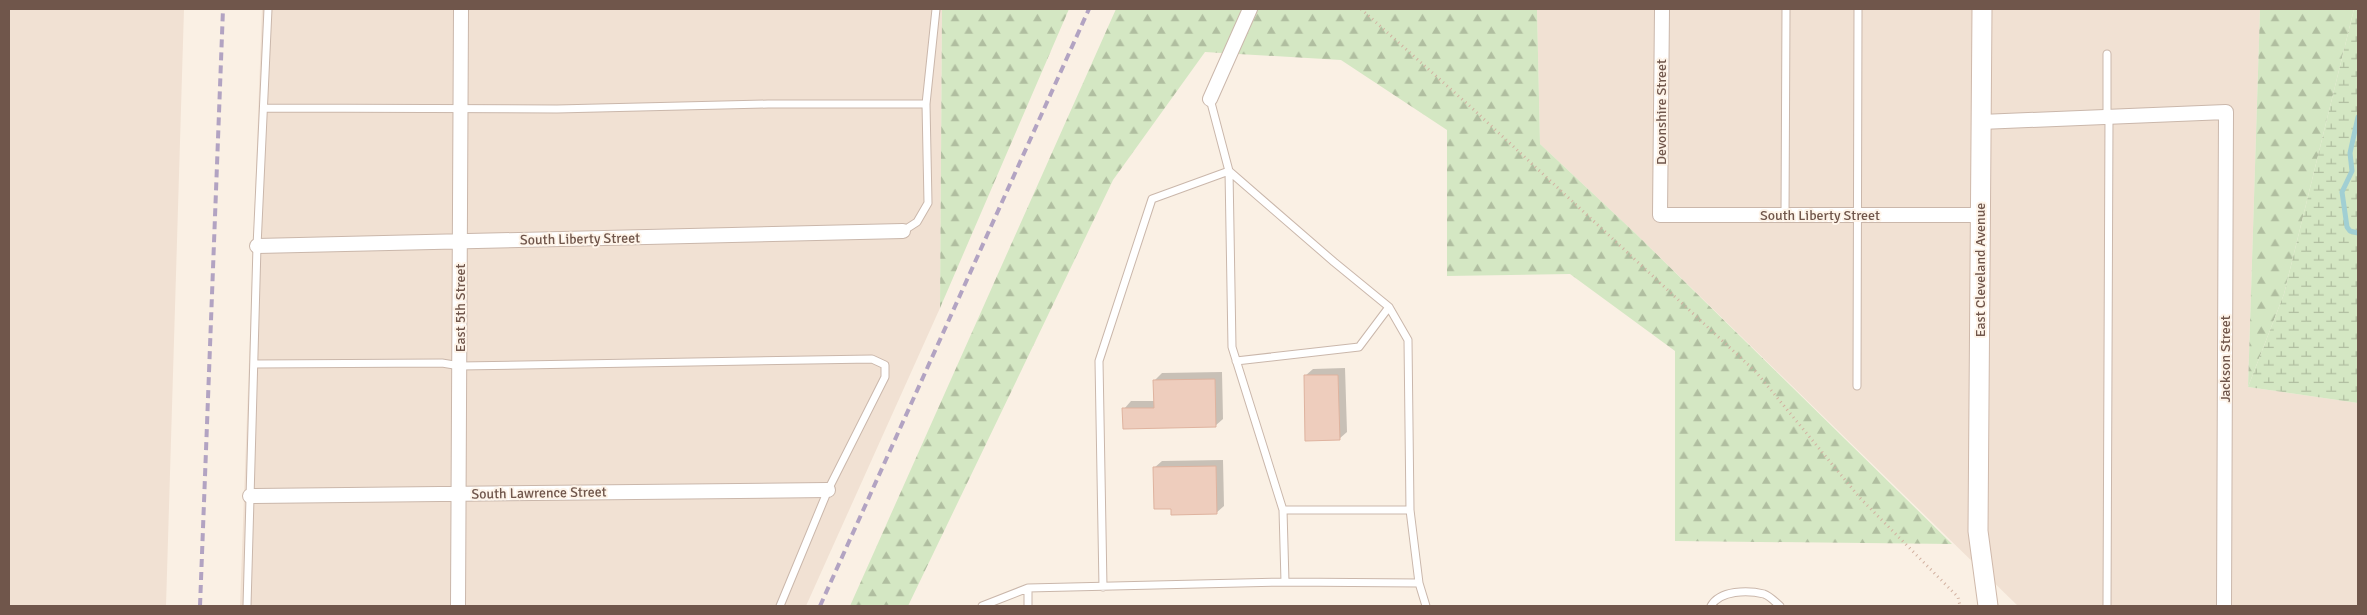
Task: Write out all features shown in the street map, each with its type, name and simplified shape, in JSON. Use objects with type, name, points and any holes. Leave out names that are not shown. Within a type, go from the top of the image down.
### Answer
[{"type":"main road","name":"East Cleveland Avenue","points":[[1982,9],[1978,531],[1988,606]]},
{"type":"main road","name":"East Cleveland Avenue","points":[[1978,531],[1996,606]]},
{"type":"street","name":"East 5th Street","points":[[458,606],[461,9]]},
{"type":"street","points":[[1210,99],[1250,9]]},
{"type":"street","name":"Devonshire Street","points":[[1660,215],[1662,9]]},
{"type":"street","name":"Jackson Street","points":[[2108,118],[2226,112],[2224,606]]},
{"type":"street","points":[[1981,122],[2108,118]]},
{"type":"street","name":"South Liberty Street","points":[[1660,215],[1980,214]]},
{"type":"street","name":"South Liberty Street","points":[[257,246],[902,231]]},
{"type":"street","name":"South Lawrence Street","points":[[250,496],[828,490]]},
{"type":"lane","points":[[247,606],[257,246],[268,9]]},
{"type":"lane","points":[[902,231],[917,222],[928,203],[926,104],[936,9]]},
{"type":"lane","points":[[1785,215],[1786,9]]},
{"type":"lane","points":[[1857,386],[1858,9]]},
{"type":"lane","points":[[2107,54],[2107,606]]},
{"type":"lane","points":[[1210,99],[1229,171],[1232,347],[1283,510],[1285,582]]},
{"type":"lane","points":[[264,108],[654,108],[778,104],[926,104]]},
{"type":"lane","points":[[1229,171],[1389,307],[1408,340],[1410,510],[1419,583],[1426,606]]},
{"type":"lane","points":[[1103,587],[1099,361],[1152,199],[1229,171]]},
{"type":"lane","points":[[1236,361],[1359,347],[1389,307]]},
{"type":"lane","points":[[254,364],[442,363],[460,366],[872,359],[885,364],[885,377],[828,490],[780,606]]},
{"type":"lane","points":[[1283,510],[1410,510]]},
{"type":"lane","points":[[984,606],[1028,588],[1285,582],[1419,583]]},
{"type":"lane","points":[[1028,588],[1028,606]]},
{"type":"lane","points":[[1711,606],[1724,596],[1740,591],[1766,595],[1780,606]]},
{"type":"path","points":[[1361,9],[1473,109],[1756,372],[1860,498],[1958,596],[1960,606]]},
{"type":"shaded area","points":[[9,9],[184,9],[166,606],[9,606]]},
{"type":"shaded area","points":[[262,9],[942,9],[940,308],[806,606],[240,606]]},
{"type":"shaded area","points":[[1537,9],[2260,9],[2248,387],[2358,403],[2358,606],[2018,606],[1634,232],[1540,144]]},
{"type":"green space","points":[[942,9],[1069,9],[940,308]]},
{"type":"green space","points":[[1116,9],[1537,9],[1540,144],[1634,232],[1952,544],[1675,541],[1675,351],[1570,274],[1447,276],[1447,130],[1341,60],[1205,52],[1113,180],[908,606],[850,606]]},
{"type":"green space","points":[[2260,9],[2354,9],[2284,294],[2248,387]]},
{"type":"green space","points":[[2354,9],[2358,9],[2358,403],[2248,387],[2284,294]]},
{"type":"building","points":[[1304,375],[1338,375],[1340,440],[1305,441]]},
{"type":"building","points":[[1215,379],[1216,427],[1123,429],[1122,408],[1154,408],[1153,380]]},
{"type":"building","points":[[1216,466],[1217,514],[1171,515],[1171,509],[1154,509],[1153,467]]},
{"type":"waterway","points":[[2358,117],[2350,153],[2352,171],[2342,192],[2347,227],[2350,231],[2358,233]]},
{"type":"railway","points":[[200,606],[223,9]]},
{"type":"railway","points":[[820,606],[1089,9]]}]
